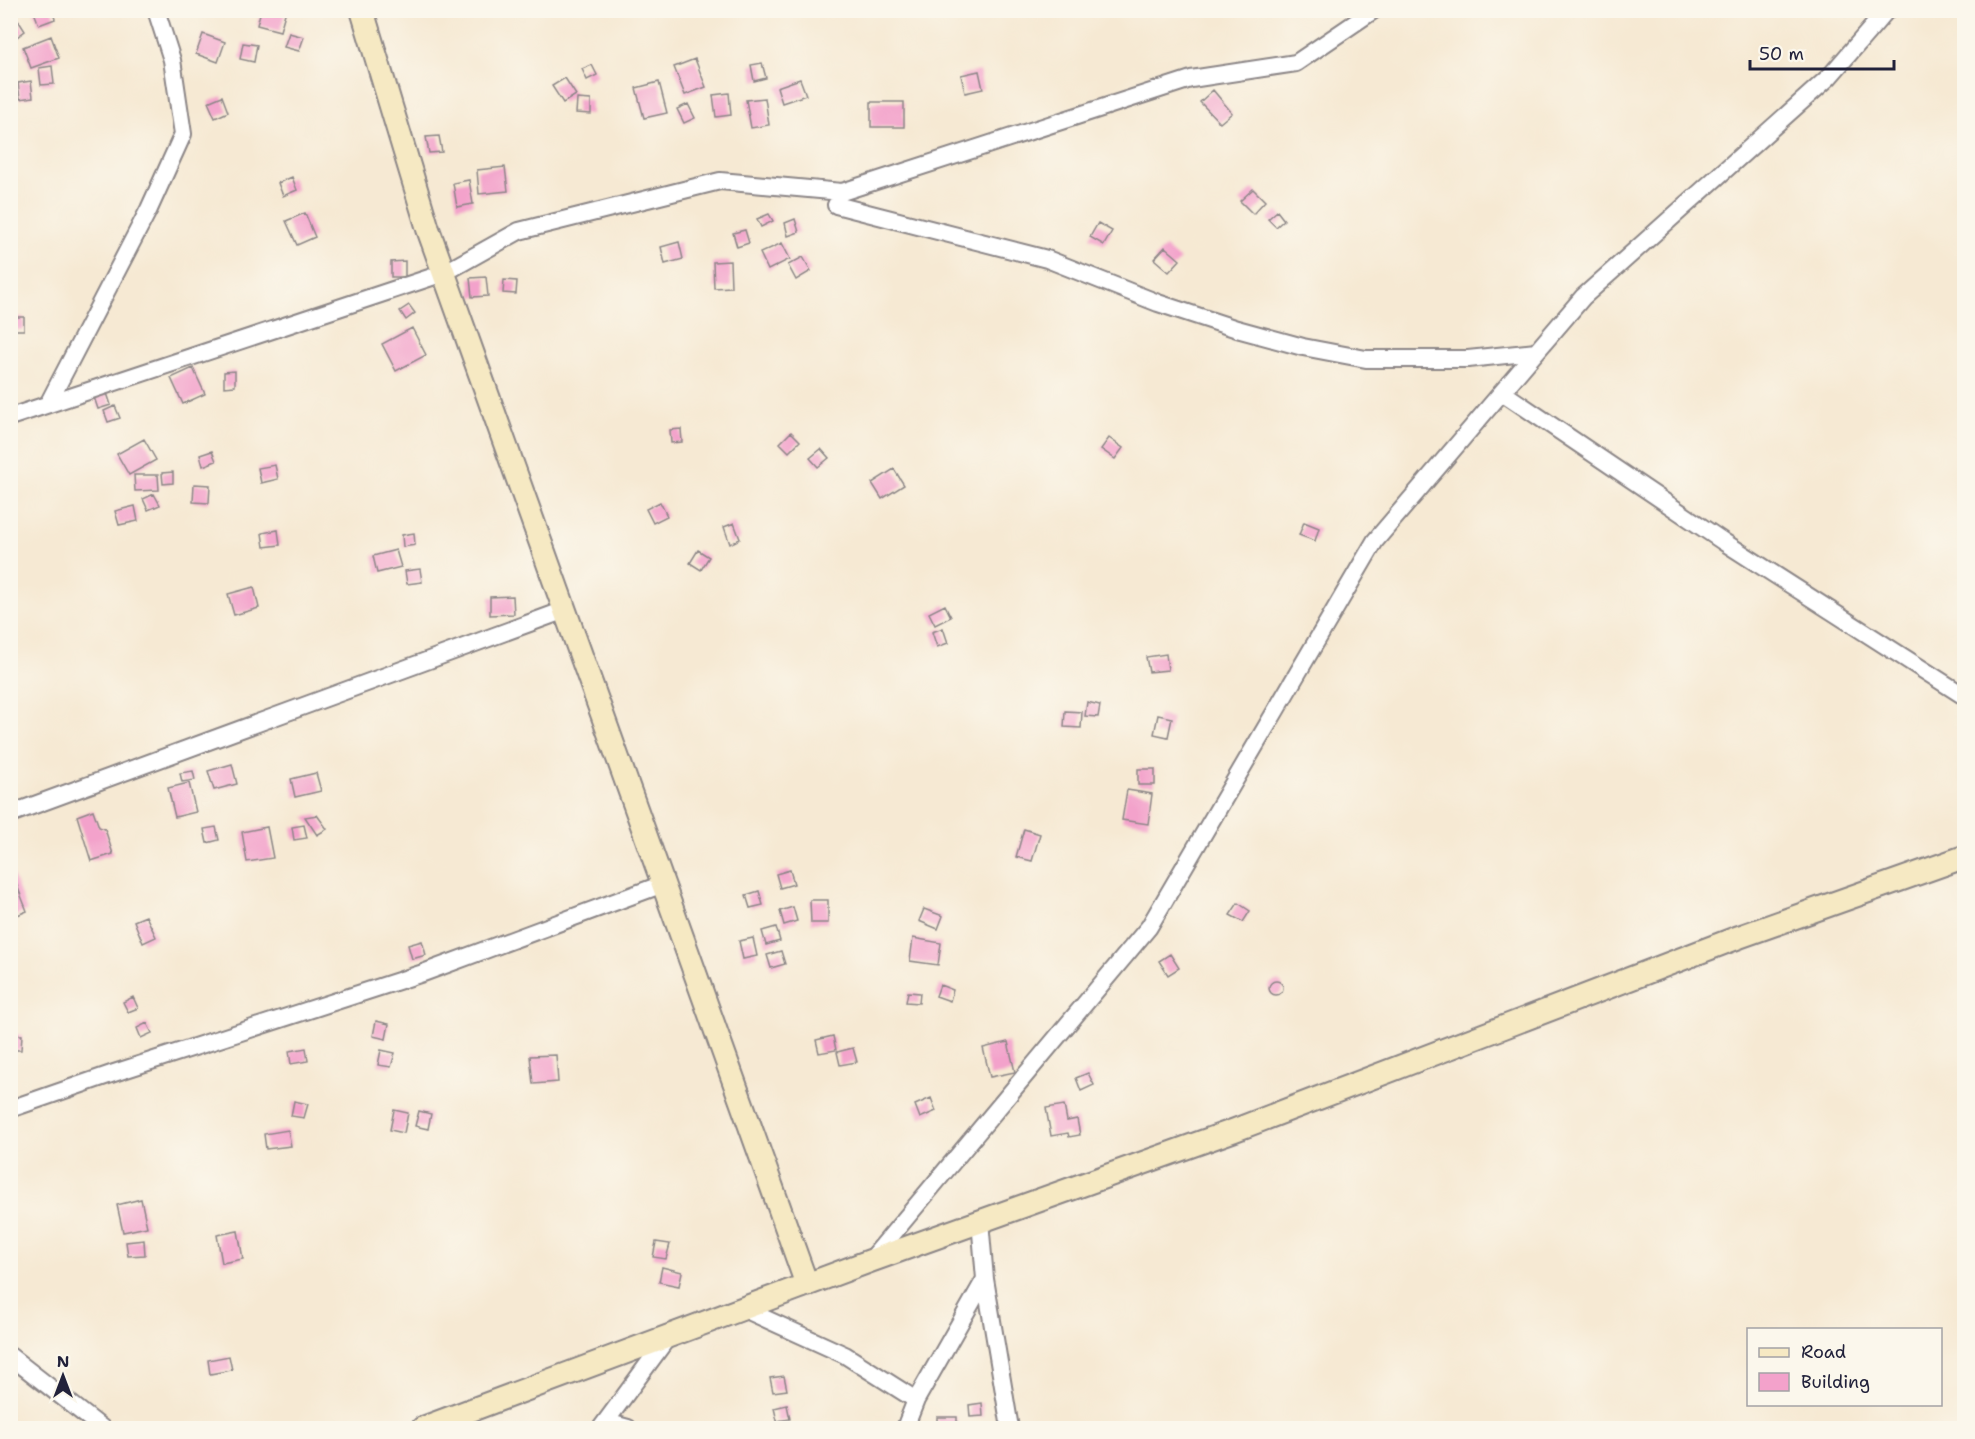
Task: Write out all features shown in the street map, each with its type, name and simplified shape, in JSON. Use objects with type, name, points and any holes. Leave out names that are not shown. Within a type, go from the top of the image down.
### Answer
[{"type":"street","points":[[48,404],[149,209],[183,134],[172,60],[156,10]]},
{"type":"street","points":[[362,10],[428,229],[807,1285]]},
{"type":"street","points":[[10,417],[444,273],[519,231],[720,181],[842,192],[1191,79],[1296,63],[1374,10]]},
{"type":"street","points":[[870,1261],[1149,927],[1375,541],[1583,297],[1829,77],[1887,10]]},
{"type":"street","points":[[836,205],[1047,259],[1158,303],[1302,347],[1366,359],[1468,359],[1536,352]]},
{"type":"street","points":[[1502,392],[1724,542],[1965,696]]},
{"type":"street","points":[[10,814],[565,610]]},
{"type":"street","points":[[423,1428],[870,1261],[1235,1130],[1740,937],[1965,857]]},
{"type":"street","points":[[10,1109],[423,973],[663,884]]},
{"type":"street","points":[[980,1221],[985,1279],[1011,1428]]},
{"type":"street","points":[[905,1428],[916,1400],[985,1279]]},
{"type":"street","points":[[744,1309],[845,1355],[916,1400]]},
{"type":"street","points":[[628,1428],[603,1425],[668,1337]]},
{"type":"street","points":[[10,1356],[102,1428]]},
{"type":"building","points":[[52,10],[55,19],[39,25],[34,12]]},
{"type":"building","points":[[261,10],[286,10],[280,31],[257,25]]},
{"type":"building","points":[[16,17],[25,31],[10,42],[10,21]]},
{"type":"building","points":[[289,33],[304,37],[299,51],[284,47]]},
{"type":"building","points":[[203,34],[225,42],[218,62],[196,54]]},
{"type":"building","points":[[51,36],[59,58],[31,68],[23,47]]},
{"type":"building","points":[[243,43],[257,45],[254,62],[240,59]]},
{"type":"building","points":[[695,59],[706,87],[685,95],[674,67]]},
{"type":"building","points":[[762,63],[766,78],[754,81],[751,65]]},
{"type":"building","points":[[592,65],[597,75],[587,80],[582,69]]},
{"type":"building","points":[[52,66],[54,84],[41,85],[39,68]]},
{"type":"building","points":[[979,71],[983,89],[965,93],[961,75]]},
{"type":"building","points":[[565,78],[576,95],[563,103],[552,86]]},
{"type":"building","points":[[800,79],[806,95],[782,103],[777,87]]},
{"type":"building","points":[[31,81],[33,97],[20,99],[18,83]]},
{"type":"building","points":[[659,82],[667,113],[644,118],[636,88]]},
{"type":"building","points":[[1213,90],[1232,113],[1220,123],[1200,102]]},
{"type":"building","points":[[729,93],[731,115],[716,117],[713,95]]},
{"type":"building","points":[[222,96],[228,112],[215,118],[208,102]]},
{"type":"building","points":[[765,98],[769,125],[751,128],[746,100]]},
{"type":"building","points":[[577,99],[591,100],[591,114],[576,113]]},
{"type":"building","points":[[871,102],[904,102],[904,127],[871,127]]},
{"type":"building","points":[[688,104],[695,118],[684,123],[677,109]]},
{"type":"building","points":[[439,136],[442,152],[429,153],[426,137]]},
{"type":"building","points":[[505,167],[508,191],[479,194],[477,170]]},
{"type":"building","points":[[292,177],[297,190],[283,196],[278,183]]},
{"type":"building","points":[[469,180],[473,204],[457,207],[453,183]]},
{"type":"building","points":[[1253,189],[1265,201],[1253,214],[1240,201]]},
{"type":"building","points":[[1277,211],[1284,220],[1276,227],[1268,219]]},
{"type":"building","points":[[305,213],[315,237],[297,245],[286,221]]},
{"type":"building","points":[[769,214],[773,221],[761,227],[757,219]]},
{"type":"building","points":[[795,219],[799,232],[788,236],[785,223]]},
{"type":"building","points":[[1098,223],[1112,231],[1104,245],[1090,237]]},
{"type":"building","points":[[745,230],[749,243],[737,247],[733,233]]},
{"type":"building","points":[[679,242],[683,259],[665,264],[661,247]]},
{"type":"building","points":[[782,243],[790,259],[768,270],[760,253]]},
{"type":"building","points":[[1165,247],[1180,260],[1169,272],[1154,259]]},
{"type":"building","points":[[803,257],[811,271],[796,280],[788,265]]},
{"type":"building","points":[[405,261],[405,277],[391,277],[391,262]]},
{"type":"building","points":[[730,261],[731,287],[714,288],[713,262]]},
{"type":"building","points":[[486,277],[488,296],[472,297],[470,278]]},
{"type":"building","points":[[504,280],[517,281],[516,294],[503,293]]},
{"type":"building","points":[[409,305],[415,313],[406,320],[400,311]]},
{"type":"building","points":[[11,317],[24,317],[24,330],[12,330]]},
{"type":"building","points":[[412,328],[426,355],[396,371],[382,344]]},
{"type":"building","points":[[193,368],[205,394],[183,404],[171,378]]},
{"type":"building","points":[[235,371],[235,386],[224,387],[224,372]]},
{"type":"building","points":[[106,390],[111,405],[98,409],[93,394]]},
{"type":"building","points":[[115,406],[120,418],[108,422],[104,411]]},
{"type":"building","points":[[681,429],[682,442],[671,443],[670,430]]},
{"type":"building","points":[[791,432],[800,441],[789,452],[780,443]]},
{"type":"building","points":[[1109,438],[1123,448],[1115,459],[1101,449]]},
{"type":"building","points":[[144,439],[156,460],[129,475],[117,454]]},
{"type":"building","points":[[821,449],[829,458],[818,467],[810,458]]},
{"type":"building","points":[[212,451],[216,461],[203,466],[200,455]]},
{"type":"building","points":[[275,465],[278,479],[261,483],[258,468]]},
{"type":"building","points":[[894,469],[904,485],[882,499],[872,483]]},
{"type":"building","points":[[173,472],[173,483],[163,484],[162,473]]},
{"type":"building","points":[[134,475],[158,475],[159,490],[135,491]]},
{"type":"building","points":[[194,484],[210,485],[209,503],[193,502]]},
{"type":"building","points":[[154,494],[160,505],[148,510],[143,499]]},
{"type":"building","points":[[660,502],[667,516],[653,523],[646,509]]},
{"type":"building","points":[[135,506],[138,521],[119,525],[115,511]]},
{"type":"building","points":[[1304,522],[1319,528],[1315,541],[1299,535]]},
{"type":"building","points":[[734,523],[740,539],[730,544],[724,527]]},
{"type":"building","points":[[278,530],[280,545],[264,547],[262,533]]},
{"type":"building","points":[[414,533],[415,545],[403,547],[402,535]]},
{"type":"building","points":[[396,550],[401,567],[377,573],[373,556]]},
{"type":"building","points":[[698,550],[709,557],[701,570],[690,563]]},
{"type":"building","points":[[420,569],[422,582],[407,584],[405,571]]},
{"type":"building","points":[[254,587],[259,608],[234,615],[228,594]]},
{"type":"building","points":[[513,596],[514,614],[490,615],[490,597]]},
{"type":"building","points":[[945,605],[951,617],[935,625],[929,613]]},
{"type":"building","points":[[943,628],[948,643],[937,647],[932,632]]},
{"type":"building","points":[[1166,654],[1168,670],[1149,672],[1146,657]]},
{"type":"building","points":[[1087,702],[1100,705],[1098,717],[1085,716]]},
{"type":"building","points":[[1065,711],[1082,712],[1081,728],[1064,727]]},
{"type":"building","points":[[1158,715],[1172,718],[1168,737],[1154,734]]},
{"type":"building","points":[[232,764],[237,784],[214,790],[208,771]]},
{"type":"building","points":[[1138,769],[1155,769],[1155,785],[1138,785]]},
{"type":"building","points":[[193,771],[195,780],[182,782],[180,773]]},
{"type":"building","points":[[316,773],[321,791],[295,797],[291,779]]},
{"type":"building","points":[[189,783],[196,812],[175,817],[168,788]]},
{"type":"building","points":[[1127,790],[1152,794],[1148,824],[1122,820]]},
{"type":"building","points":[[93,810],[99,827],[105,829],[113,854],[91,861],[77,816]]},
{"type":"building","points":[[317,815],[327,829],[317,835],[305,817]]},
{"type":"building","points":[[304,825],[307,838],[294,840],[292,827]]},
{"type":"building","points":[[216,827],[219,840],[207,843],[204,829]]},
{"type":"building","points":[[267,827],[273,858],[247,862],[242,832]]},
{"type":"building","points":[[1024,829],[1040,834],[1032,861],[1016,857]]},
{"type":"building","points":[[11,870],[27,911],[15,916],[10,906]]},
{"type":"building","points":[[790,870],[794,884],[780,888],[776,874]]},
{"type":"building","points":[[759,891],[763,905],[750,908],[746,895]]},
{"type":"building","points":[[810,900],[828,900],[828,923],[811,923]]},
{"type":"building","points":[[1238,903],[1250,911],[1243,922],[1230,915]]},
{"type":"building","points":[[793,907],[797,921],[784,925],[780,911]]},
{"type":"building","points":[[924,909],[943,916],[938,929],[919,921]]},
{"type":"building","points":[[146,916],[156,937],[143,943],[134,921]]},
{"type":"building","points":[[776,927],[780,941],[766,945],[762,931]]},
{"type":"building","points":[[753,938],[757,956],[743,959],[739,941]]},
{"type":"building","points":[[913,938],[941,943],[938,965],[910,961]]},
{"type":"building","points":[[422,941],[426,955],[412,959],[408,945]]},
{"type":"building","points":[[781,951],[785,964],[771,968],[767,955]]},
{"type":"building","points":[[1170,954],[1179,968],[1168,975],[1159,961]]},
{"type":"building","points":[[1273,981],[1279,981],[1283,988],[1279,995],[1273,995],[1269,991],[1269,985]]},
{"type":"building","points":[[940,985],[953,990],[950,1001],[936,996]]},
{"type":"building","points":[[908,992],[920,993],[919,1003],[906,1002]]},
{"type":"building","points":[[133,997],[138,1008],[128,1012],[123,1002]]},
{"type":"building","points":[[376,1021],[389,1024],[386,1039],[373,1036]]},
{"type":"building","points":[[147,1023],[152,1033],[141,1038],[137,1028]]},
{"type":"building","points":[[10,1034],[22,1035],[21,1050],[10,1050]]},
{"type":"building","points":[[833,1036],[836,1050],[819,1053],[816,1040]]},
{"type":"building","points":[[1008,1042],[1015,1072],[990,1077],[983,1048]]},
{"type":"building","points":[[306,1048],[308,1061],[291,1064],[289,1051]]},
{"type":"building","points":[[853,1048],[857,1062],[840,1065],[837,1052]]},
{"type":"building","points":[[381,1050],[395,1053],[391,1067],[378,1065]]},
{"type":"building","points":[[556,1055],[558,1082],[533,1084],[530,1056]]},
{"type":"building","points":[[1088,1073],[1094,1085],[1081,1091],[1076,1078]]},
{"type":"building","points":[[931,1098],[936,1111],[920,1118],[915,1105]]},
{"type":"building","points":[[294,1101],[308,1104],[304,1118],[291,1116]]},
{"type":"building","points":[[1064,1105],[1067,1121],[1077,1119],[1080,1135],[1069,1137],[1068,1133],[1051,1136],[1046,1108]]},
{"type":"building","points":[[394,1110],[408,1113],[404,1133],[390,1130]]},
{"type":"building","points":[[419,1111],[431,1114],[428,1129],[415,1126]]},
{"type":"building","points":[[288,1130],[291,1146],[266,1149],[264,1134]]},
{"type":"building","points":[[141,1199],[147,1227],[123,1232],[117,1205]]},
{"type":"building","points":[[238,1231],[243,1259],[222,1263],[217,1235]]},
{"type":"building","points":[[144,1240],[145,1255],[128,1256],[126,1242]]},
{"type":"building","points":[[656,1242],[670,1244],[666,1259],[653,1257]]},
{"type":"building","points":[[662,1267],[682,1272],[679,1286],[659,1282]]},
{"type":"building","points":[[229,1356],[232,1370],[210,1374],[208,1360]]},
{"type":"building","points":[[784,1376],[787,1390],[773,1392],[770,1378]]},
{"type":"building","points":[[982,1403],[983,1416],[970,1417],[969,1405]]},
{"type":"building","points":[[787,1405],[790,1419],[777,1421],[774,1408]]},
{"type":"building","points":[[937,1417],[957,1417],[957,1428],[937,1428]]}]
